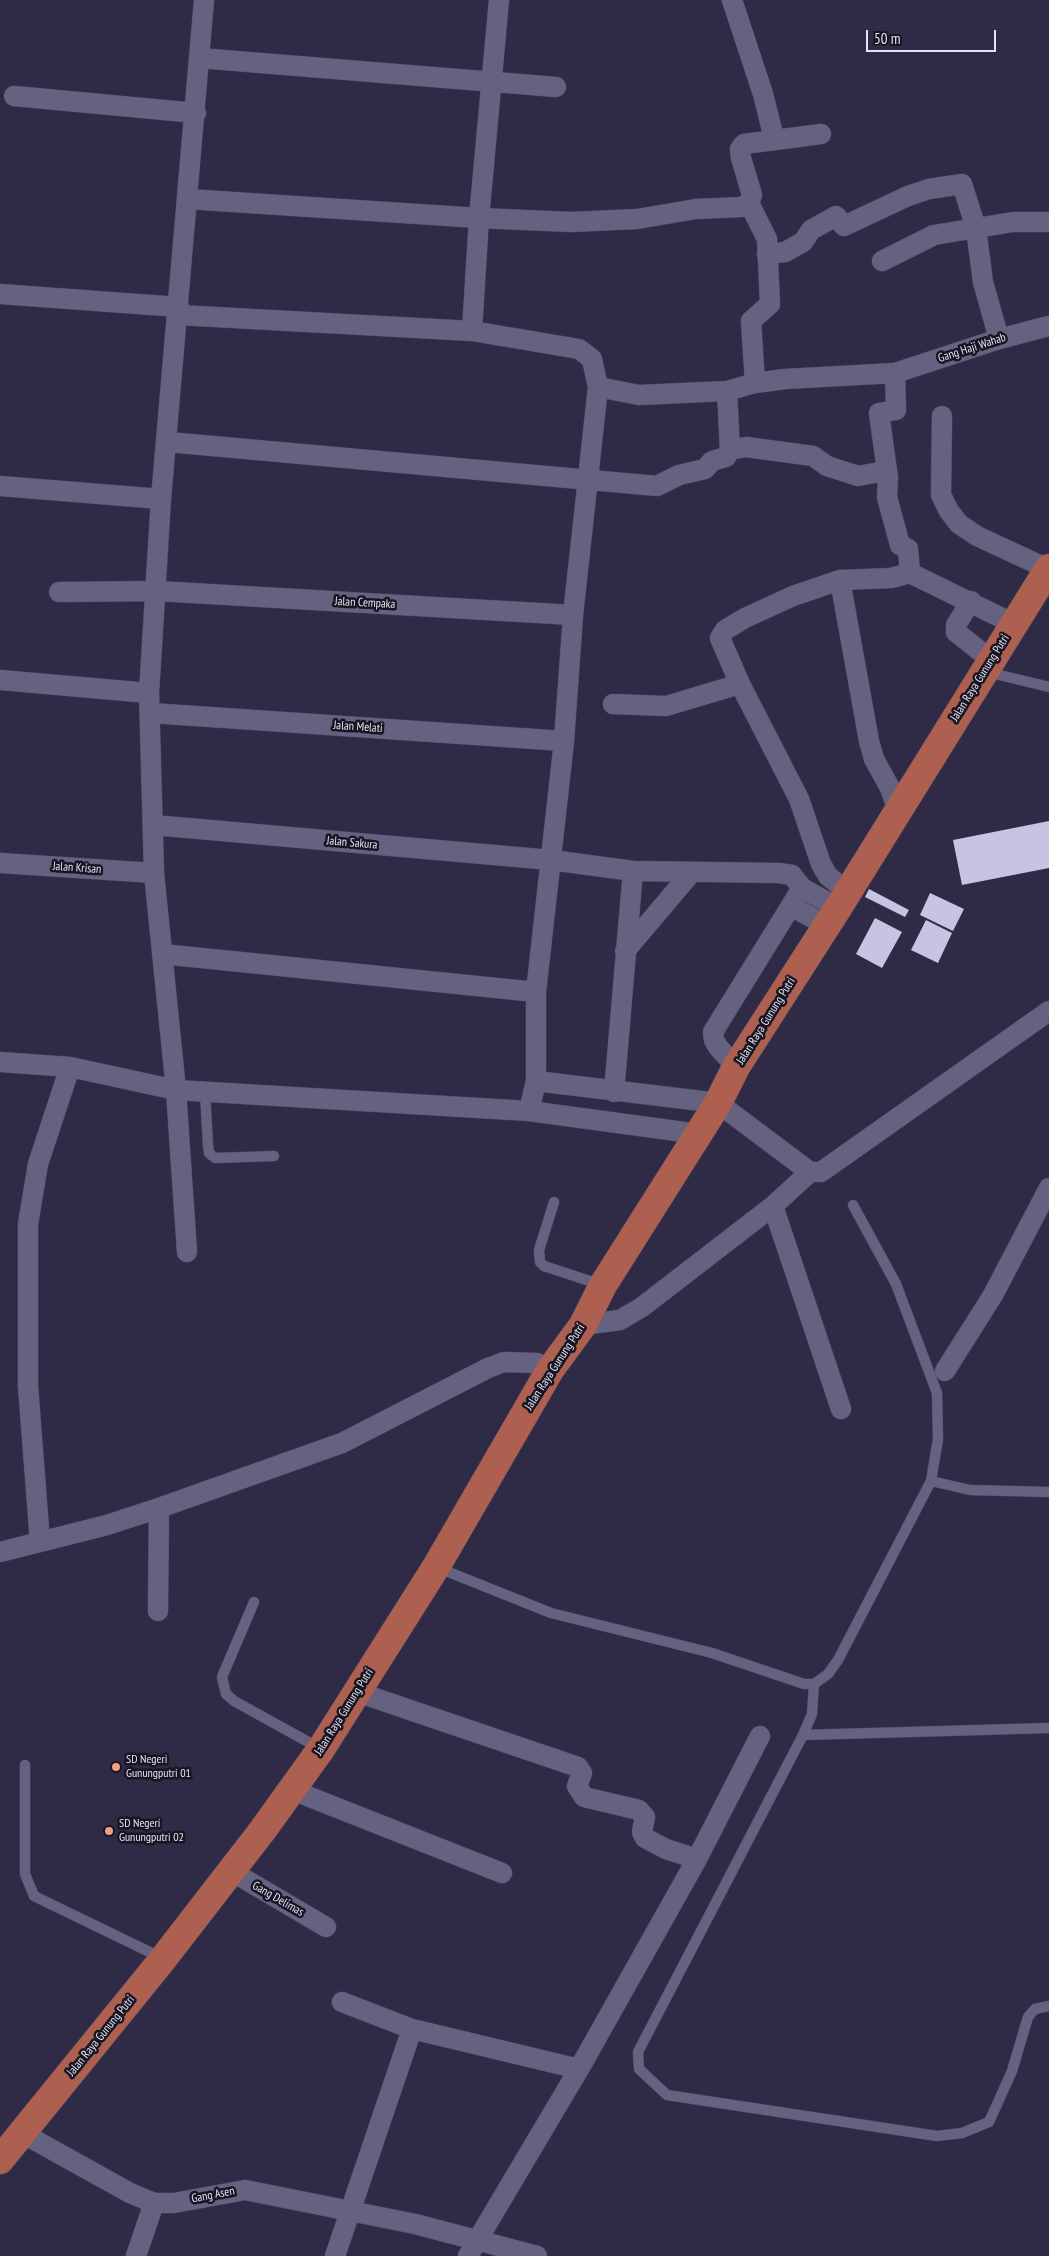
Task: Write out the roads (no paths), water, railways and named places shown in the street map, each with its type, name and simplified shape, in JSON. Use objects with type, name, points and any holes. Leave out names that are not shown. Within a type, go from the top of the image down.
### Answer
[{"type":"main road","name":"Jalan Raya Gunung Putri","points":[[0,2160],[163,1959],[321,1749],[436,1567],[550,1370],[583,1325],[603,1285],[718,1103],[736,1067],[838,908],[1049,568]]},
{"type":"street","points":[[187,1252],[176,1090],[154,873],[150,693],[161,499],[168,442],[204,0]]},
{"type":"street","points":[[472,331],[479,218],[493,82],[499,0]]},
{"type":"street","points":[[732,0],[763,94],[774,138]]},
{"type":"street","points":[[199,58],[556,87]]},
{"type":"street","points":[[14,96],[196,113]]},
{"type":"street","points":[[187,199],[479,218],[605,221],[637,219],[696,210],[742,207],[749,203],[752,195],[741,158],[740,150],[744,144],[774,138],[821,134]]},
{"type":"street","points":[[767,254],[791,248],[802,242],[811,230],[836,216],[844,226],[908,196],[929,189],[962,184],[976,228],[983,282],[999,339]]},
{"type":"street","points":[[749,203],[766,239],[770,304],[751,321],[756,383]]},
{"type":"street","points":[[882,261],[934,235],[1013,222],[1049,222]]},
{"type":"street","points":[[0,294],[179,311],[472,331],[579,349],[592,359],[598,387],[573,616],[564,741],[536,992],[536,1081],[529,1111]]},
{"type":"street","name":"Gang Haji Wahab","points":[[598,387],[639,395],[727,390],[756,383],[895,373],[999,339],[1049,326]]},
{"type":"street","points":[[895,373],[896,410],[879,413],[888,478],[887,497],[900,545],[908,549],[910,574]]},
{"type":"street","points":[[168,442],[657,486],[679,475],[705,469],[712,461],[726,457],[730,450],[727,390]]},
{"type":"street","points":[[942,416],[941,495],[948,511],[959,524],[976,536],[1049,568]]},
{"type":"street","points":[[730,450],[746,447],[813,456],[827,466],[858,476],[886,471]]},
{"type":"street","points":[[0,486],[161,499]]},
{"type":"street","points":[[791,906],[838,908],[799,799],[740,684],[721,641],[722,632],[745,618],[793,596],[840,580],[891,578],[910,574],[1014,624]]},
{"type":"street","points":[[840,580],[869,741],[874,759],[890,788],[898,811]]},
{"type":"street","name":"Jalan Cempaka","points":[[59,592],[157,592],[573,616]]},
{"type":"street","points":[[971,602],[956,625],[956,632],[988,666]]},
{"type":"street","points":[[0,680],[150,693]]},
{"type":"street","points":[[613,704],[666,706],[740,684]]},
{"type":"street","name":"Jalan Melati","points":[[151,713],[564,741]]},
{"type":"street","name":"Jalan Sakura","points":[[153,825],[551,860],[633,871],[778,873],[792,875],[802,888],[838,908]]},
{"type":"street","name":"Jalan Krisan","points":[[0,863],[154,873]]},
{"type":"street","points":[[614,1092],[633,871]]},
{"type":"street","points":[[625,951],[691,873]]},
{"type":"street","points":[[736,1067],[718,1047],[714,1040],[713,1032],[802,888]]},
{"type":"street","points":[[162,954],[536,992]]},
{"type":"street","points":[[583,1325],[620,1320],[642,1308],[773,1206],[810,1172],[828,1169],[1049,1011]]},
{"type":"street","points":[[0,1062],[70,1067],[176,1090],[205,1093],[529,1111],[698,1134]]},
{"type":"street","points":[[40,1542],[28,1386],[26,1270],[28,1224],[38,1164],[70,1067]]},
{"type":"street","points":[[536,1081],[614,1092],[718,1103],[810,1172]]},
{"type":"street","points":[[945,1371],[993,1295],[1049,1188]]},
{"type":"street","points":[[773,1206],[841,1409]]},
{"type":"street","points":[[0,1552],[160,1508],[342,1443],[488,1368],[504,1362],[537,1363],[550,1370]]},
{"type":"street","points":[[158,1611],[160,1508]]},
{"type":"street","points":[[357,1692],[578,1767],[582,1773],[578,1790],[584,1797],[639,1810],[645,1817],[642,1832],[644,1838],[666,1849],[697,1859]]},
{"type":"street","points":[[473,2248],[579,2069],[697,1859],[760,1736]]},
{"type":"street","points":[[292,1790],[502,1873]]},
{"type":"street","name":"Gang Delimas","points":[[231,1871],[326,1926]]},
{"type":"street","points":[[342,2002],[412,2029],[579,2069]]},
{"type":"street","points":[[335,2256],[412,2029]]},
{"type":"street","name":"Gang Asen","points":[[22,2133],[130,2193],[154,2203],[174,2203],[245,2190],[350,2210],[473,2248],[537,2256]]},
{"type":"street","points":[[136,2256],[154,2203]]},
{"type":"lane","points":[[988,666],[1049,687]]},
{"type":"lane","points":[[205,1093],[209,1153],[215,1158],[274,1156]]},
{"type":"lane","points":[[554,1202],[539,1250],[540,1262],[544,1266],[603,1285]]},
{"type":"lane","points":[[436,1567],[551,1613],[712,1653],[804,1684],[814,1684],[828,1674],[838,1660],[931,1481],[938,1439],[937,1393],[896,1284],[853,1205]]},
{"type":"lane","points":[[931,1481],[970,1490],[1049,1492]]},
{"type":"lane","points":[[254,1602],[222,1677],[226,1694],[234,1701],[321,1749]]},
{"type":"lane","points":[[814,1684],[812,1714],[803,1735],[638,2052],[639,2069],[667,2095],[696,2101],[937,2136],[962,2133],[989,2122],[1012,2071],[1028,2017],[1034,2009],[1049,2006]]},
{"type":"lane","points":[[803,1735],[1049,1728]]},
{"type":"lane","points":[[25,1765],[25,1874],[34,1896],[163,1959]]},
{"type":"place","name":"SD Negeri Gunungputri 01","points":[[116,1767]]},
{"type":"place","name":"SD Negeri Gunungputri 02","points":[[109,1831]]}]
